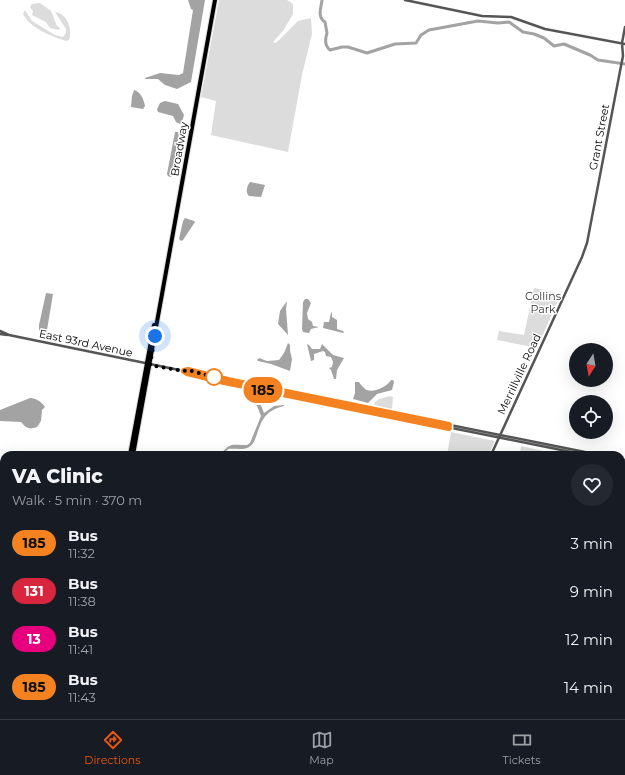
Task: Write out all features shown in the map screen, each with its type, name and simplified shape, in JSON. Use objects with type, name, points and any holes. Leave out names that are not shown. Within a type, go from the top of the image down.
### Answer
[{"type":"main road","name":"Broadway","points":[[133,451],[215,0]]},
{"type":"street","points":[[405,0],[482,16],[511,17],[545,29],[623,44]]},
{"type":"street","name":"Grant Street","points":[[589,234],[623,56],[625,27]]},
{"type":"street","points":[[623,56],[625,52]]},
{"type":"street","name":"Merrillville Road","points":[[494,451],[582,257],[589,234]]},
{"type":"street","name":"East 93rd Avenue","points":[[0,333],[148,364],[184,371],[188,370],[228,380],[500,436]]},
{"type":"street","points":[[500,436],[568,451]]},
{"type":"street","points":[[500,436],[579,451]]},
{"type":"green space","points":[[219,0],[287,0],[293,4],[293,14],[283,31],[273,42],[276,43],[298,21],[311,18],[312,34],[302,75],[288,152],[211,135],[216,101],[201,97]]},
{"type":"green space","points":[[40,3],[51,11],[57,26],[60,28],[59,30],[50,28],[46,22],[32,15],[33,11],[30,7],[32,4]]},
{"type":"green space","points":[[25,10],[32,21],[55,35],[63,37],[66,33],[66,29],[55,12],[63,15],[69,27],[69,40],[66,41],[54,37],[36,28],[23,14]]},
{"type":"green space","name":"Collins Park","points":[[534,288],[561,294],[537,348],[497,340],[499,331],[524,335]]},
{"type":"green space","points":[[390,396],[393,397],[392,410],[376,408],[374,406],[375,402],[379,399]]},
{"type":"green space","points":[[451,432],[495,441],[490,451],[448,451]]},
{"type":"green space","points":[[521,446],[544,451],[520,451]]},
{"type":"shaded area","points":[[188,0],[205,0],[191,82],[177,89],[165,85],[158,79],[145,79],[160,73],[179,75],[183,73],[193,10],[191,9]]},
{"type":"shaded area","points":[[134,90],[139,92],[143,99],[145,106],[143,109],[131,107]]},
{"type":"shaded area","points":[[165,101],[178,104],[184,115],[180,124],[176,122],[173,116],[158,112],[157,109],[160,103]]},
{"type":"shaded area","points":[[175,132],[178,132],[179,134],[172,176],[170,177],[167,174]]},
{"type":"shaded area","points":[[250,182],[265,185],[261,197],[249,196],[247,189]]},
{"type":"shaded area","points":[[185,218],[195,222],[181,241],[179,239]]},
{"type":"shaded area","points":[[46,293],[53,294],[47,330],[46,332],[42,332],[39,330],[39,325]]},
{"type":"shaded area","points":[[305,299],[308,299],[311,303],[307,313],[308,319],[312,322],[313,326],[319,327],[311,329],[309,333],[303,332],[302,329],[303,302]]},
{"type":"shaded area","points":[[287,301],[286,309],[288,335],[278,324],[280,311]]},
{"type":"shaded area","points":[[332,312],[332,317],[337,320],[337,329],[343,331],[343,333],[323,328],[324,322],[329,322]]},
{"type":"shaded area","points":[[288,343],[290,345],[292,359],[290,371],[257,360],[259,358],[267,361],[279,360]]},
{"type":"shaded area","points":[[307,344],[312,349],[320,349],[322,344],[333,355],[344,358],[337,370],[336,379],[334,379],[329,368],[332,367],[333,362],[331,357],[326,356],[325,352],[323,351],[314,354],[314,360],[311,361]]},
{"type":"shaded area","points":[[391,380],[394,382],[392,390],[377,394],[368,403],[353,399],[355,393],[355,382],[359,382],[365,389],[371,391],[383,387]]},
{"type":"shaded area","points":[[30,398],[39,401],[45,407],[42,410],[41,421],[37,427],[26,427],[21,422],[0,421],[0,410]]},
{"type":"shaded area","points":[[257,399],[259,400],[264,413],[274,406],[284,406],[267,415],[262,421],[252,444],[247,448],[228,449],[223,451],[232,445],[247,445],[250,443],[261,416],[255,401]]},
{"type":"waterway","points":[[322,0],[320,15],[325,22],[327,33],[326,42],[330,50],[348,47],[367,53],[395,44],[416,43],[421,35],[429,30],[478,21],[498,23],[509,22],[523,32],[544,38],[554,46],[564,44],[598,60],[625,64]]},
{"type":"bus line","name":"185","points":[[449,425],[228,380],[188,370],[184,371],[224,382],[449,428]]},
{"type":"route","points":[[155,336],[150,365],[184,371],[188,370],[214,377]]}]
